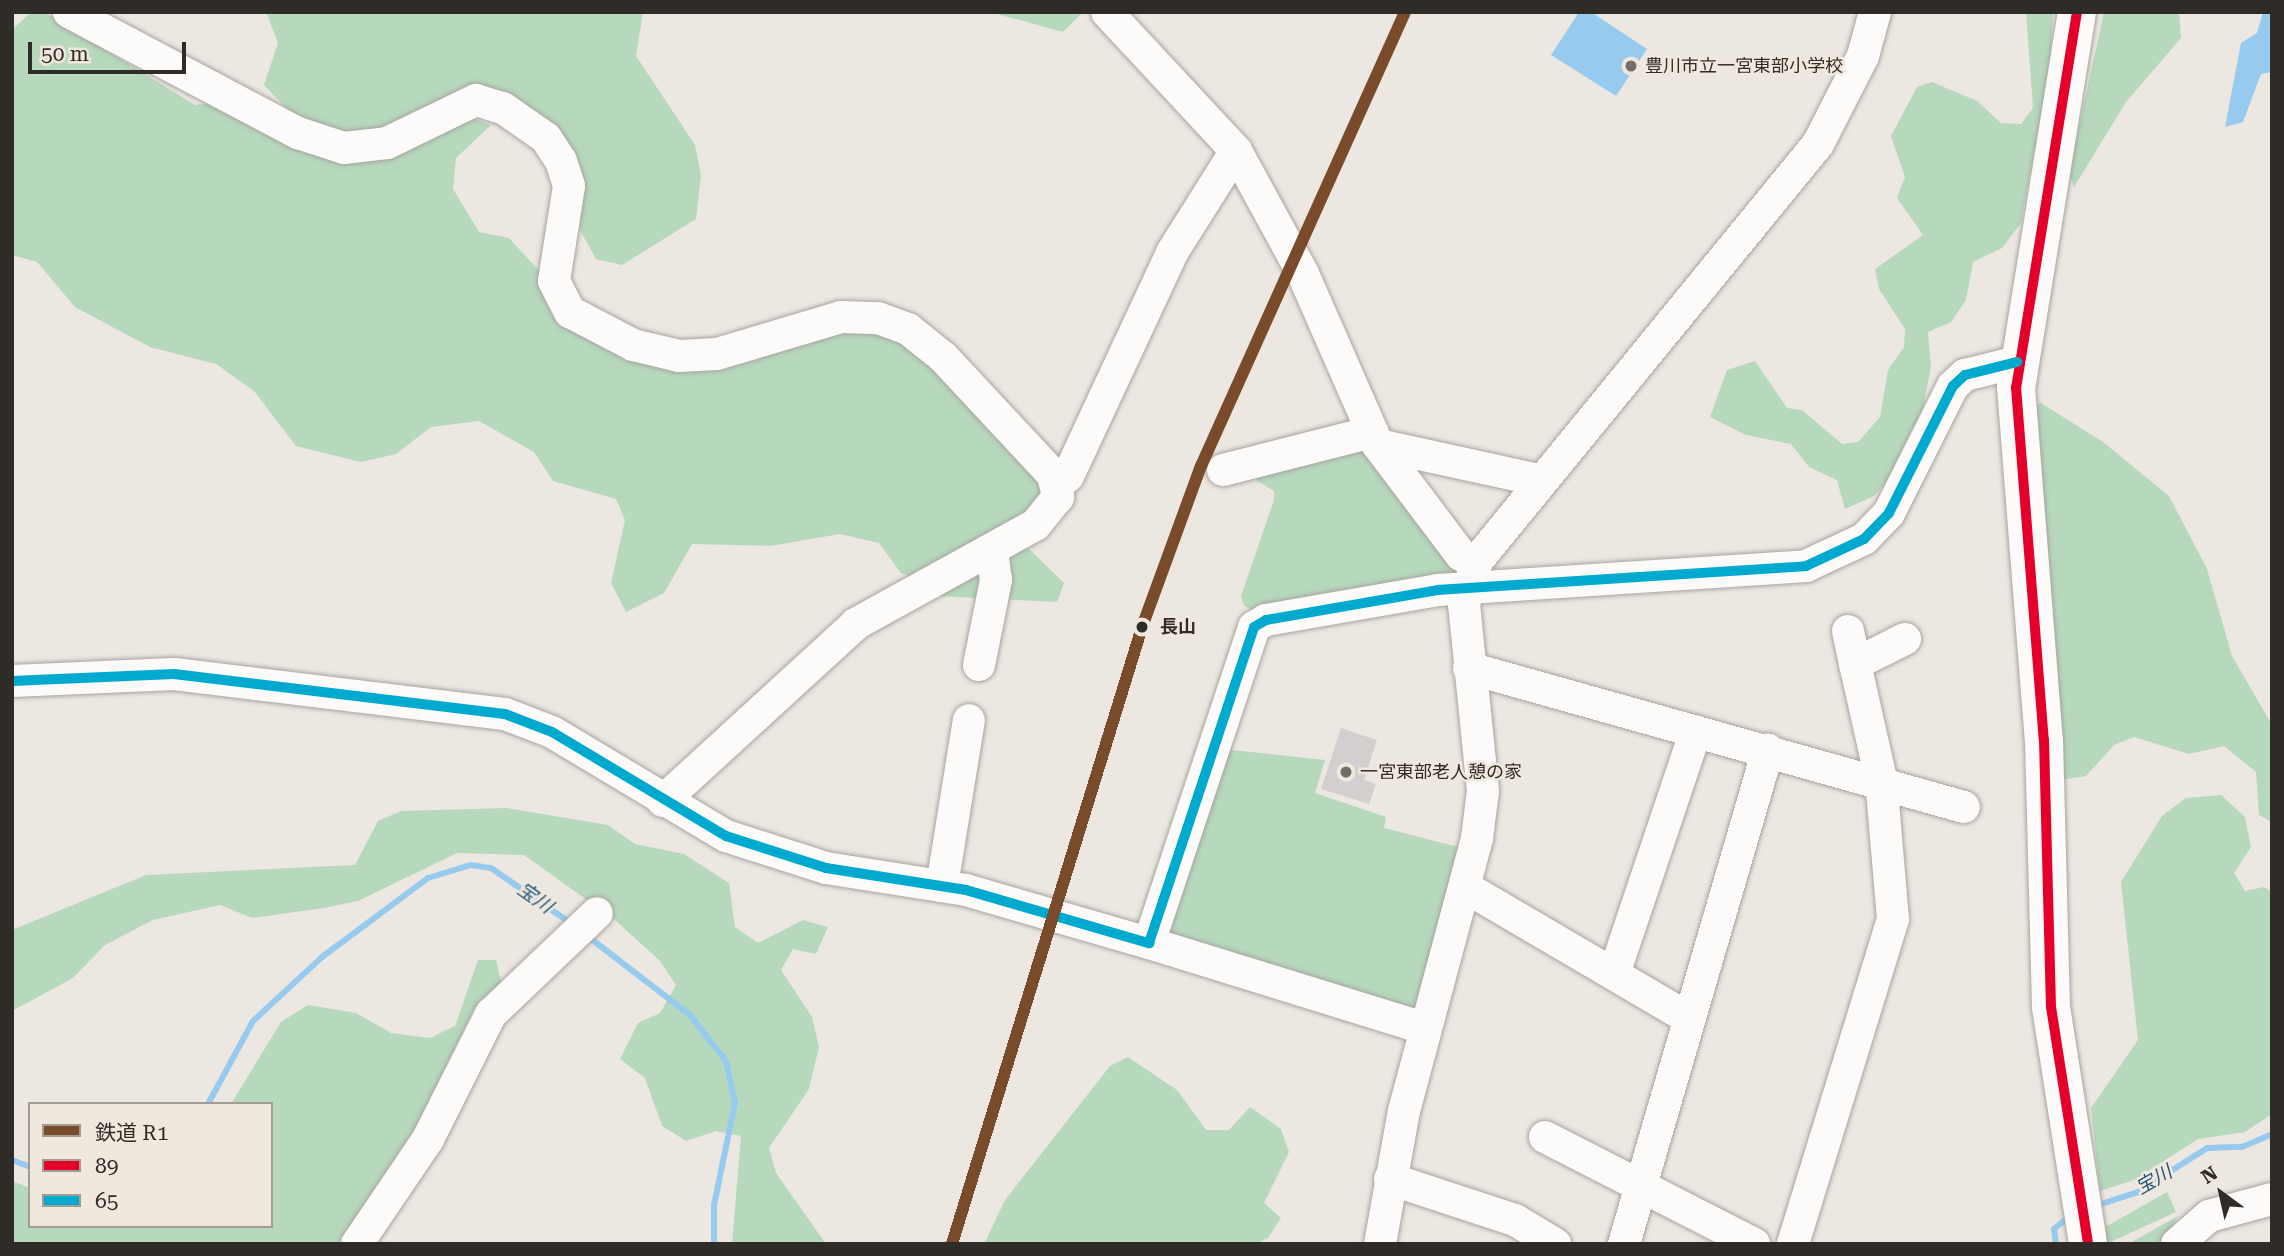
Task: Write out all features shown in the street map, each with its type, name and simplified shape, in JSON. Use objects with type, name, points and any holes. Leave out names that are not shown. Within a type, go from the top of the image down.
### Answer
[{"type":"highway","points":[[2077,12],[2017,362],[2046,766],[2051,1007],[2084,1222]]},
{"type":"street","points":[[69,12],[298,133],[344,148],[387,143],[476,100],[503,108],[546,138],[561,160],[569,186],[554,281],[570,312],[633,345],[679,356],[717,354],[841,317],[878,318],[908,329],[943,357],[1057,485],[1058,497],[1035,525],[856,624],[663,801]]},
{"type":"street","points":[[1107,12],[1236,151],[1303,274],[1375,439],[1461,555],[1472,575],[1469,668],[1483,791],[1465,887],[1424,1028],[1391,1179],[1380,1244]]},
{"type":"street","points":[[1472,575],[1539,480],[1818,144],[1863,55],[1875,12]]},
{"type":"street","points":[[1057,485],[1074,464],[1173,251],[1236,151]]},
{"type":"street","points":[[1149,943],[1254,627],[1266,620],[1472,575],[1764,571],[1841,554],[1864,539],[1903,493],[1954,386],[1965,375],[2017,362]]},
{"type":"street","points":[[1223,470],[1375,439],[1539,480]]},
{"type":"street","points":[[979,665],[996,580],[992,550]]},
{"type":"street","points":[[1793,1244],[1893,919],[1881,779],[1848,631]]},
{"type":"street","points":[[1855,664],[1905,639]]},
{"type":"street","points":[[1469,668],[1881,779],[1964,807]]},
{"type":"street","points":[[12,681],[173,674],[465,706],[552,732],[663,801],[772,852],[942,886],[1079,920],[1424,1028]]},
{"type":"street","points":[[942,886],[969,720]]},
{"type":"street","points":[[1615,971],[1696,730]]},
{"type":"street","points":[[1624,1244],[1644,1188],[1687,1017],[1768,750]]},
{"type":"street","points":[[1465,887],[1615,971],[1687,1017]]},
{"type":"street","points":[[357,1244],[428,1139],[491,1014],[597,914]]},
{"type":"street","points":[[1545,1137],[1754,1244]]},
{"type":"street","points":[[1391,1179],[1512,1232],[1555,1244]]},
{"type":"street","points":[[2177,1244],[2209,1216],[2272,1199]]},
{"type":"green space","points":[[31,12],[44,12],[195,105],[221,102],[352,161],[466,116],[491,125],[456,158],[453,189],[479,232],[509,238],[541,273],[553,301],[693,370],[749,363],[821,334],[866,328],[905,340],[1045,484],[1041,507],[913,577],[901,573],[879,543],[840,534],[770,546],[692,544],[664,593],[626,612],[611,583],[625,520],[616,499],[553,481],[534,452],[479,421],[431,427],[396,454],[361,462],[296,446],[254,391],[216,364],[150,347],[75,307],[37,262],[12,255],[12,30]]},
{"type":"green space","points":[[266,12],[643,12],[636,56],[695,145],[701,175],[696,219],[622,265],[596,259],[580,230],[581,170],[563,135],[502,90],[464,92],[396,127],[347,136],[291,113],[264,85],[278,43]]},
{"type":"green space","points":[[990,12],[1083,12],[1063,32]]},
{"type":"green space","points":[[2026,12],[2053,12],[2050,66],[2021,223],[2002,248],[1973,262],[1966,300],[1951,322],[1928,332],[1931,367],[1921,419],[1905,459],[1874,496],[1845,509],[1837,480],[1809,467],[1791,444],[1746,435],[1710,417],[1727,370],[1755,361],[1787,408],[1802,410],[1842,444],[1858,442],[1880,417],[1888,370],[1904,347],[1905,329],[1879,289],[1875,269],[1923,235],[1897,198],[1905,177],[1891,136],[1917,87],[1932,82],[1977,101],[2001,123],[2021,124],[2033,108]]},
{"type":"green space","points":[[2104,12],[2179,12],[2181,38],[2126,102],[2074,187],[2069,173]]},
{"type":"green space","points":[[2041,403],[2103,442],[2169,496],[2207,569],[2232,656],[2272,725],[2272,822],[2259,815],[2256,772],[2224,746],[2189,754],[2134,737],[2114,745],[2086,776],[2060,780],[2020,410]]},
{"type":"green space","points":[[1361,443],[1450,553],[1462,578],[1256,611],[1244,606],[1241,596],[1274,500],[1274,491],[1256,480],[1259,472]]},
{"type":"green space","points":[[1025,545],[1064,583],[1057,602],[937,596]]},
{"type":"green space","points":[[1223,749],[1325,760],[1315,793],[1386,817],[1384,828],[1462,848],[1417,1017],[1164,937]]},
{"type":"green space","points":[[2221,795],[2245,817],[2251,847],[2234,873],[2245,891],[2264,887],[2272,892],[2272,1114],[2245,1132],[2198,1139],[2134,1180],[2100,1191],[2091,1108],[2138,1040],[2121,882],[2162,816],[2186,798]]},
{"type":"green space","points":[[507,808],[608,825],[635,844],[684,854],[729,883],[735,927],[758,943],[803,920],[828,927],[816,954],[793,949],[781,970],[812,1017],[819,1047],[809,1089],[769,1148],[776,1173],[826,1244],[732,1244],[741,1136],[716,1131],[686,1141],[662,1126],[645,1078],[620,1059],[638,1023],[660,1013],[676,985],[660,961],[615,920],[524,855],[457,853],[358,901],[324,908],[252,918],[220,905],[153,920],[105,945],[73,978],[12,1011],[12,930],[146,875],[355,865],[378,821],[401,811]]},
{"type":"green space","points":[[478,960],[496,960],[501,982],[467,1034],[439,1098],[338,1244],[12,1244],[12,1181],[28,1187],[28,1228],[273,1228],[273,1102],[232,1102],[281,1022],[308,1005],[356,1013],[391,1033],[430,1038],[455,1026]]},
{"type":"green space","points":[[1128,1057],[1177,1090],[1206,1130],[1229,1130],[1250,1107],[1281,1129],[1289,1152],[1264,1203],[1281,1218],[1268,1238],[1255,1244],[984,1244],[1005,1200],[1110,1066]]},
{"type":"green space","points":[[2167,1192],[2176,1212],[2106,1244],[2102,1229]]},
{"type":"green space","points":[[2178,1216],[2162,1244],[2128,1244]]},
{"type":"water","points":[[1579,12],[1591,12],[1647,49],[1616,96],[1551,55]]},
{"type":"water","points":[[2263,12],[2272,12],[2272,72],[2261,74],[2243,122],[2225,127],[2241,43],[2257,33]]},
{"type":"building","name":"一宮東部老人憩の家","points":[[1341,728],[1377,740],[1364,780],[1376,784],[1369,804],[1321,789]]},
{"type":"waterway","name":"宝川","points":[[209,1102],[253,1021],[322,957],[428,878],[471,865],[491,868],[572,924]]},
{"type":"waterway","name":"宝川","points":[[586,935],[690,1015],[726,1061],[735,1103],[714,1205],[714,1244]]},
{"type":"waterway","name":"宝川","points":[[2095,1206],[2138,1192],[2207,1148],[2242,1147],[2272,1134]]},
{"type":"waterway","name":"宝川","points":[[12,1160],[28,1166]]},
{"type":"waterway","name":"宝川","points":[[2056,1244],[2054,1229],[2072,1214]]},
{"type":"rail line","name":"R1","points":[[952,1244],[1142,627],[1201,466],[1405,12]]},
{"type":"transit line","name":"89","points":[[2077,12],[2016,387],[2044,740],[2051,1007],[2088,1244]]},
{"type":"transit line","name":"65","points":[[12,681],[174,674],[505,714],[552,732],[726,836],[826,868],[966,890],[1149,943],[1254,627],[1266,620],[1438,590],[1806,566],[1864,539],[1889,513],[1953,386],[1965,375],[2017,362]]},
{"type":"place","name":"豊川市立一宮東部小学校","points":[[1631,66]]},
{"type":"place","name":"長山","points":[[1142,627]]},
{"type":"place","name":"一宮東部老人憩の家","points":[[1346,772]]}]
